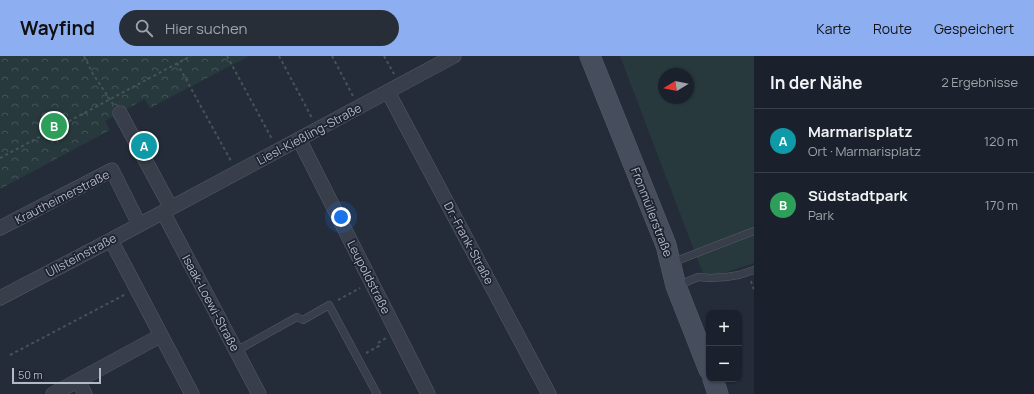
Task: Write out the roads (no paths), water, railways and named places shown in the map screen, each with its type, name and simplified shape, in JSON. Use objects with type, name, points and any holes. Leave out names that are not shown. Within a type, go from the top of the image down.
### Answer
[{"type":"main road","name":"Fronmüllerstraße","points":[[590,56],[666,245],[676,286],[706,362]]},
{"type":"main road","points":[[713,382],[718,394]]},
{"type":"street","name":"Liesl-Kießling-Straße","points":[[167,210],[454,56]]},
{"type":"street","name":"Dr.-Frank-Straße","points":[[394,89],[549,394]]},
{"type":"street","name":"Isaak-Loewi-Straße","points":[[120,113],[236,351],[259,394]]},
{"type":"street","name":"Leupoldstraße","points":[[299,140],[428,394]]},
{"type":"street","name":"Krautheimerstraße","points":[[0,228],[112,170],[139,224]]},
{"type":"street","name":"Ullsteinstraße","points":[[0,298],[167,210]]},
{"type":"street","points":[[111,240],[160,336],[192,394]]},
{"type":"street","points":[[53,394],[160,336]]},
{"type":"street","points":[[78,381],[85,394]]},
{"type":"lane","points":[[671,263],[754,231]]},
{"type":"lane","points":[[676,286],[698,277],[726,277],[739,275],[754,270]]},
{"type":"lane","points":[[236,351],[297,317],[303,320],[330,305],[377,394]]},
{"type":"place","name":"Südstadtpark","points":[[54,126]]},
{"type":"place","name":"Marmarisplatz","points":[[144,146]]}]
